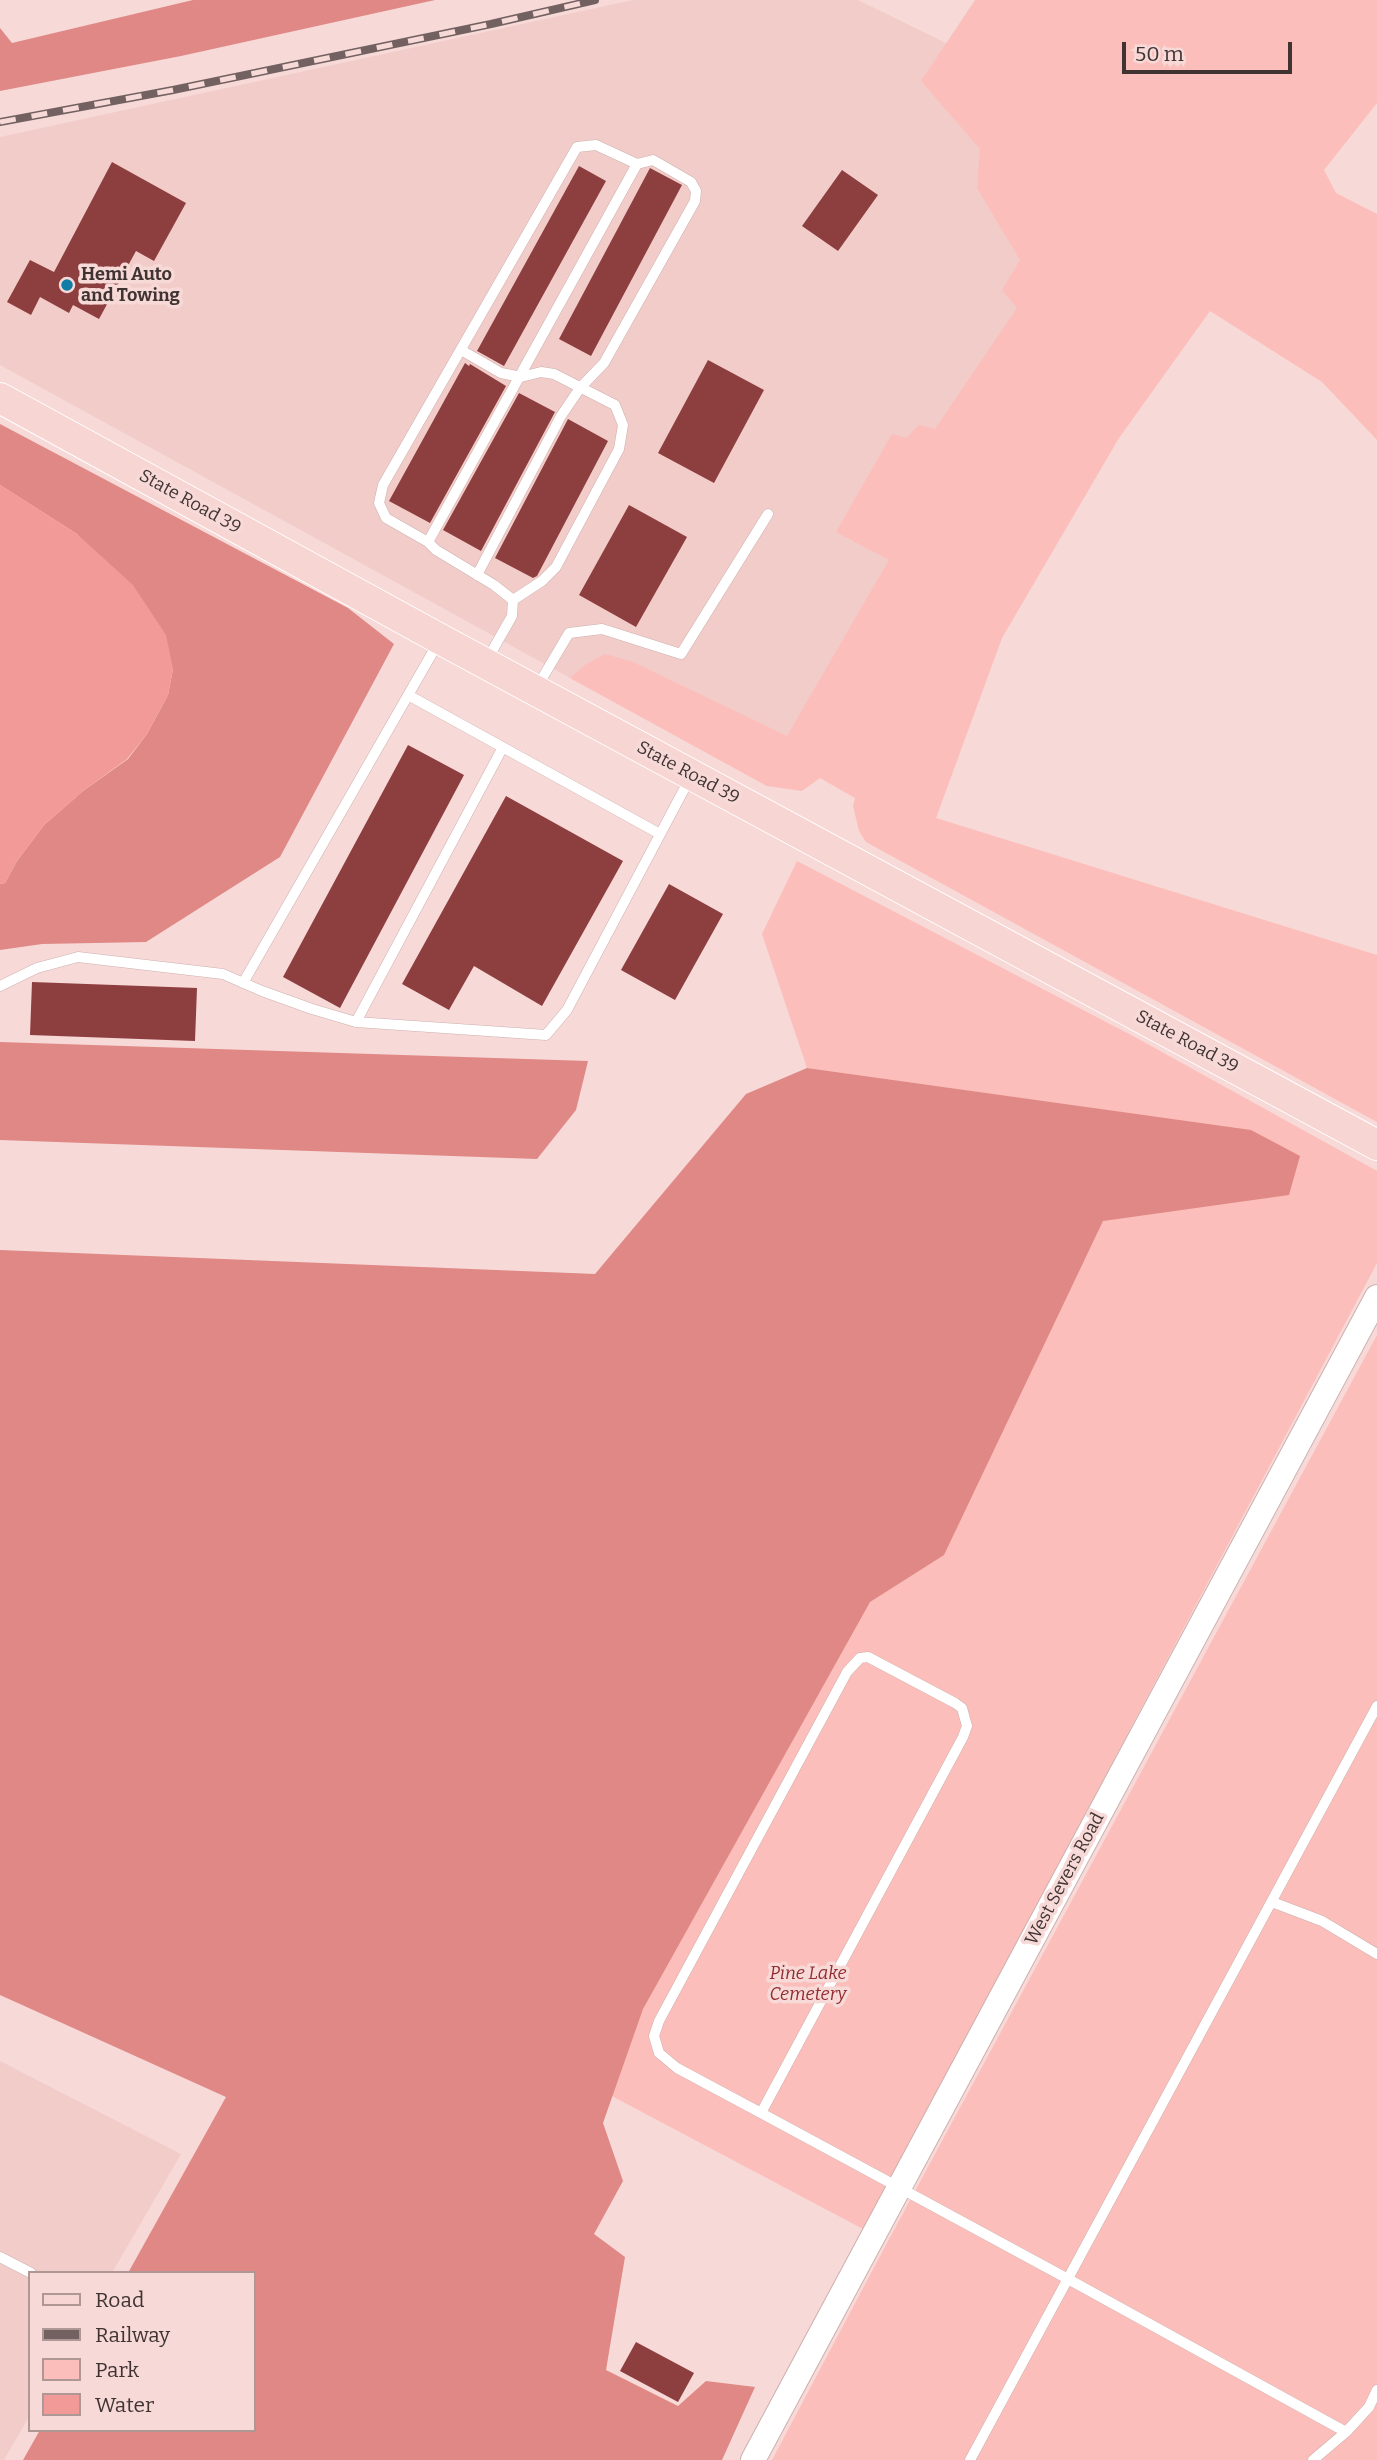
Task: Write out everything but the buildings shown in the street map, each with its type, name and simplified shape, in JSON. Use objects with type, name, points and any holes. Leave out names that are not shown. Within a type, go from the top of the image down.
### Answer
[{"type":"main road","name":"State Road 39","points":[[0,398],[1377,1145]]},
{"type":"street","name":"West Severs Road","points":[[753,2460],[1377,1297]]},
{"type":"lane","points":[[477,575],[561,416],[580,387],[604,363],[695,201],[696,191],[691,182],[653,160],[637,163],[596,145],[577,147],[383,485],[379,503],[386,518],[428,542],[513,600]]},
{"type":"lane","points":[[428,542],[637,163]]},
{"type":"lane","points":[[461,350],[501,373],[521,377],[541,372],[554,374],[615,405],[623,425],[619,449],[556,568],[513,600]]},
{"type":"lane","points":[[535,690],[569,633],[602,629],[681,654],[768,514]]},
{"type":"lane","points":[[485,663],[512,616],[513,600]]},
{"type":"lane","points":[[243,983],[440,639]]},
{"type":"lane","points":[[408,695],[660,834]]},
{"type":"lane","points":[[356,1022],[503,747]]},
{"type":"lane","points":[[0,986],[37,968],[78,957],[223,974],[312,1009],[356,1022],[546,1035],[567,1010],[691,775]]},
{"type":"lane","points":[[761,2113],[967,1727],[962,1709],[955,1703],[868,1657],[860,1658],[847,1672],[659,2021],[654,2036],[659,2053],[677,2068],[1068,2278],[1346,2432]]},
{"type":"lane","points":[[970,2460],[1377,1706]]},
{"type":"lane","points":[[1272,1902],[1322,1921],[1377,1954]]},
{"type":"lane","points":[[0,2257],[28,2271]]},
{"type":"lane","points":[[1313,2460],[1373,2410],[1377,2390]]},
{"type":"shaded area","points":[[193,0],[435,0],[181,56],[0,91],[0,28],[12,43]]},
{"type":"shaded area","points":[[633,0],[858,0],[1142,139],[767,786],[0,365],[0,137]]},
{"type":"shaded area","points":[[0,424],[348,608],[394,644],[280,857],[146,942],[42,944],[0,950],[0,884],[5,883],[17,861],[44,825],[83,791],[128,759],[147,734],[168,695],[173,669],[77,534],[0,485]]},
{"type":"shaded area","points":[[0,1042],[588,1061],[576,1110],[537,1159],[0,1140]]},
{"type":"shaded area","points":[[807,1068],[1251,1130],[1300,1156],[1289,1195],[1103,1221],[944,1555],[870,1602],[643,2009],[603,2123],[623,2181],[594,2234],[625,2257],[606,2370],[678,2406],[706,2381],[755,2387],[722,2460],[23,2460],[39,2432],[256,2432],[256,2271],[129,2271],[226,2097],[0,1995],[0,1250],[595,1274],[746,1094]]},
{"type":"shaded area","points":[[0,2061],[181,2154],[113,2271],[28,2271],[28,2418],[4,2460],[0,2460]]},
{"type":"green space","points":[[975,0],[1377,0],[1377,103],[1324,170],[1336,193],[1377,214],[1377,440],[1322,382],[1210,311],[1119,438],[1002,638],[936,818],[1377,955],[1377,1122],[866,842],[859,831],[853,806],[855,798],[820,778],[802,791],[767,786],[570,678],[585,665],[605,654],[633,662],[787,736],[889,560],[836,532],[892,434],[906,438],[919,425],[935,429],[1017,308],[1002,290],[1020,260],[977,188],[980,149],[921,81]]},
{"type":"green space","name":"Pine Lake Cemetery","points":[[797,861],[1133,1036],[1377,1171],[1377,1263],[865,2230],[572,2075],[1091,1108],[807,1068],[762,934]]},
{"type":"green space","points":[[1377,1335],[1377,2460],[772,2460],[887,2243]]},
{"type":"water","points":[[0,485],[77,534],[133,585],[166,635],[173,669],[168,695],[147,734],[127,759],[83,791],[44,825],[17,861],[5,883],[0,884]]},
{"type":"railway","points":[[0,122],[173,90],[595,0]]},
{"type":"place","name":"Hemi Auto and Towing","points":[[67,285]]}]
